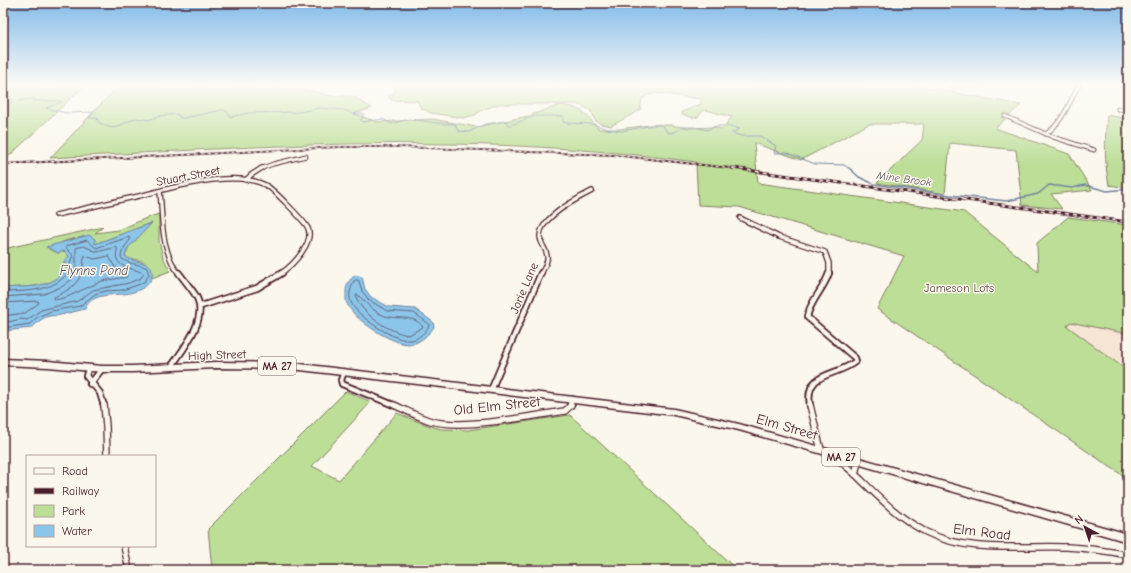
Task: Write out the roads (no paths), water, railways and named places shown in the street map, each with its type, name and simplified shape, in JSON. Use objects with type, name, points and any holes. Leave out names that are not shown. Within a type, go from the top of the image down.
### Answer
[{"type":"main road","name":"High Street","points":[[3,362],[48,364],[88,369],[268,365],[344,372],[550,397]]},
{"type":"main road","name":"Elm Street","points":[[550,397],[674,412],[739,427],[1128,538]]},
{"type":"street","points":[[1046,134],[1055,129],[1066,112]]},
{"type":"street","points":[[1005,116],[1046,134],[1094,150]]},
{"type":"street","points":[[246,180],[252,173],[262,168],[306,156]]},
{"type":"street","name":"Stuart Street","points":[[56,215],[204,181],[229,179],[246,180],[268,186],[307,226],[308,236],[306,247],[289,268],[270,281],[257,288],[200,306]]},
{"type":"street","points":[[160,191],[164,232],[170,258],[181,277],[196,297],[200,306],[196,324],[171,367]]},
{"type":"street","name":"Jorie Lane","points":[[491,390],[547,260],[547,256],[540,238],[541,229],[549,219],[562,209],[581,196],[592,191]]},
{"type":"street","points":[[740,218],[779,237],[825,252],[828,257],[830,265],[827,280],[809,309],[807,317],[855,358],[856,361],[847,368],[815,380],[809,390],[810,408],[821,450]]},
{"type":"street","points":[[88,369],[86,376],[90,384],[100,395],[104,407],[107,455]]},
{"type":"street","points":[[90,384],[102,369]]},
{"type":"street","name":"Old Elm Street","points":[[344,372],[341,380],[342,384],[424,418],[446,424],[565,411],[571,406],[571,399]]},
{"type":"street","name":"Elm Road","points":[[832,454],[896,511],[919,528],[937,537],[959,544],[993,548],[1067,547],[1103,550],[1128,555]]},
{"type":"street","points":[[855,474],[858,462]]},
{"type":"street","points":[[124,547],[129,570]]},
{"type":"water","name":"Flynns Pond","points":[[152,223],[128,248],[125,256],[150,266],[152,277],[146,286],[129,293],[101,296],[91,300],[85,309],[46,317],[32,328],[3,331],[3,288],[38,286],[54,280],[67,268],[66,264],[63,263],[69,256],[64,251],[58,253],[46,247],[89,235],[95,239],[95,244]]},
{"type":"water","points":[[356,275],[362,277],[365,289],[371,297],[389,307],[415,309],[433,322],[434,327],[427,335],[413,344],[394,340],[374,330],[364,323],[349,308],[346,301],[347,285],[351,278]]},
{"type":"waterway","name":"Mine Brook","points":[[61,112],[66,113],[94,112],[89,118],[98,118],[97,121],[105,126],[114,128],[136,118],[149,120],[159,116],[177,114],[180,118],[184,118],[214,112]]},
{"type":"waterway","name":"Mine Brook","points":[[227,112],[230,117],[248,113],[300,112]]},
{"type":"waterway","name":"Mine Brook","points":[[348,112],[353,114],[364,114],[361,120],[362,122],[383,119],[391,124],[409,119],[455,124],[458,131],[469,132],[485,124],[506,121],[508,125],[511,125],[535,116],[563,116],[563,122],[593,124],[607,129],[622,131],[659,124],[664,127],[667,132],[671,133],[684,127],[694,127],[707,130],[717,126],[730,126],[740,129],[732,133],[740,136],[760,136],[776,146],[774,153],[788,153],[815,164],[844,165],[850,169]]},
{"type":"waterway","name":"Mine Brook","points":[[849,168],[859,177],[874,184],[950,195],[1007,201],[1038,194],[1049,185],[1072,188],[1085,185],[1107,191],[1128,189]]},
{"type":"railway","points":[[3,164],[339,147],[399,147],[613,155],[739,169]]},
{"type":"railway","points":[[732,168],[1128,222]]},
{"type":"park label","name":"Jameson Lots","points":[[959,288]]}]
